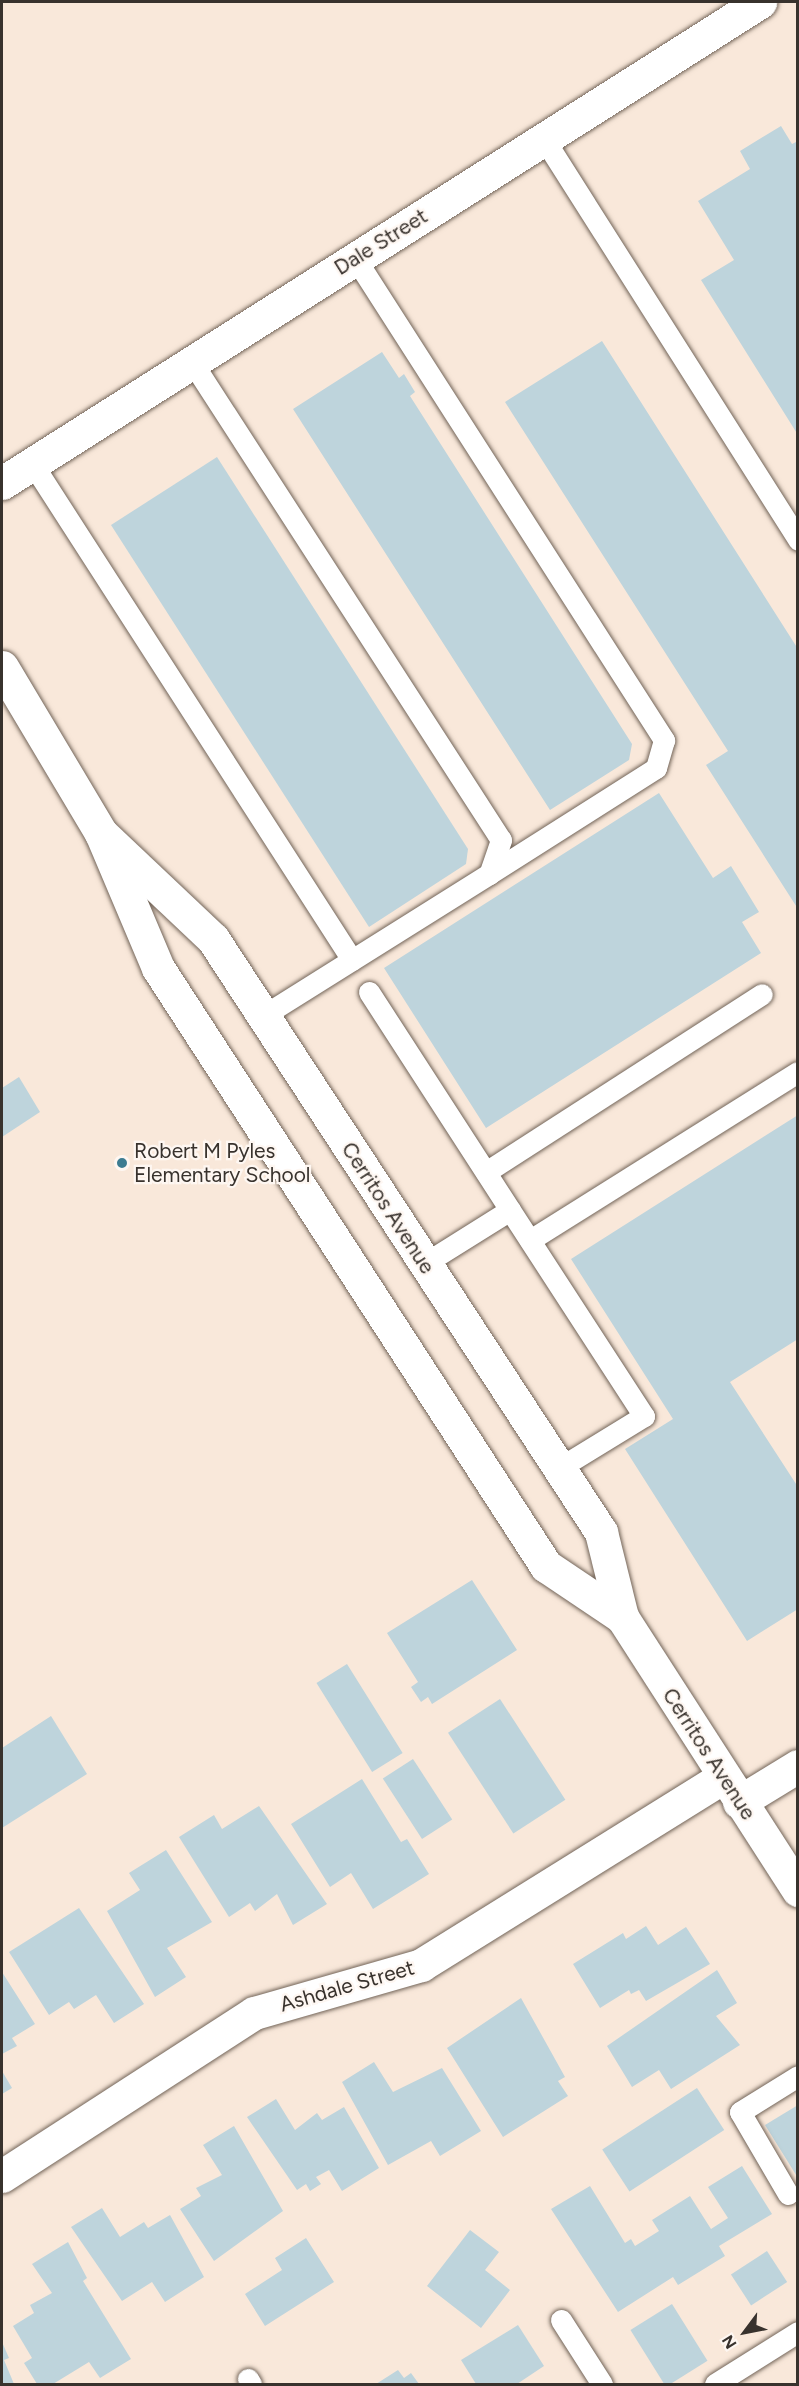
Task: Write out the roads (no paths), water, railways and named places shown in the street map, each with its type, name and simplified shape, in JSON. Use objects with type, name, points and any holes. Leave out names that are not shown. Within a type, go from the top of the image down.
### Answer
[{"type":"street","name":"Dale Street","points":[[2,483],[760,2]]},
{"type":"street","name":"Cerritos Avenue","points":[[2,668],[101,833],[158,968],[546,1566],[622,1617]]},
{"type":"street","name":"Cerritos Avenue","points":[[101,833],[213,939],[601,1532],[622,1617],[731,1790],[798,1890]]},
{"type":"street","name":"Ashdale Street","points":[[2,2176],[254,2013],[422,1965],[731,1790],[798,1766]]},
{"type":"lane","points":[[544,139],[798,540]]},
{"type":"lane","points":[[263,1016],[656,768],[664,740],[355,258]]},
{"type":"lane","points":[[192,362],[501,840],[489,874]]},
{"type":"lane","points":[[32,463],[352,960]]},
{"type":"lane","points":[[369,992],[644,1416],[559,1468]]},
{"type":"lane","points":[[486,1172],[762,994]]},
{"type":"lane","points":[[530,1240],[798,1072]]},
{"type":"lane","points":[[424,1264],[510,1210]]},
{"type":"lane","points":[[788,2194],[740,2112],[798,2076]]},
{"type":"lane","points":[[561,2320],[602,2385]]},
{"type":"lane","points":[[715,2385],[798,2332]]},
{"type":"place","name":"Robert M Pyles Elementary School","points":[[122,1163]]}]
